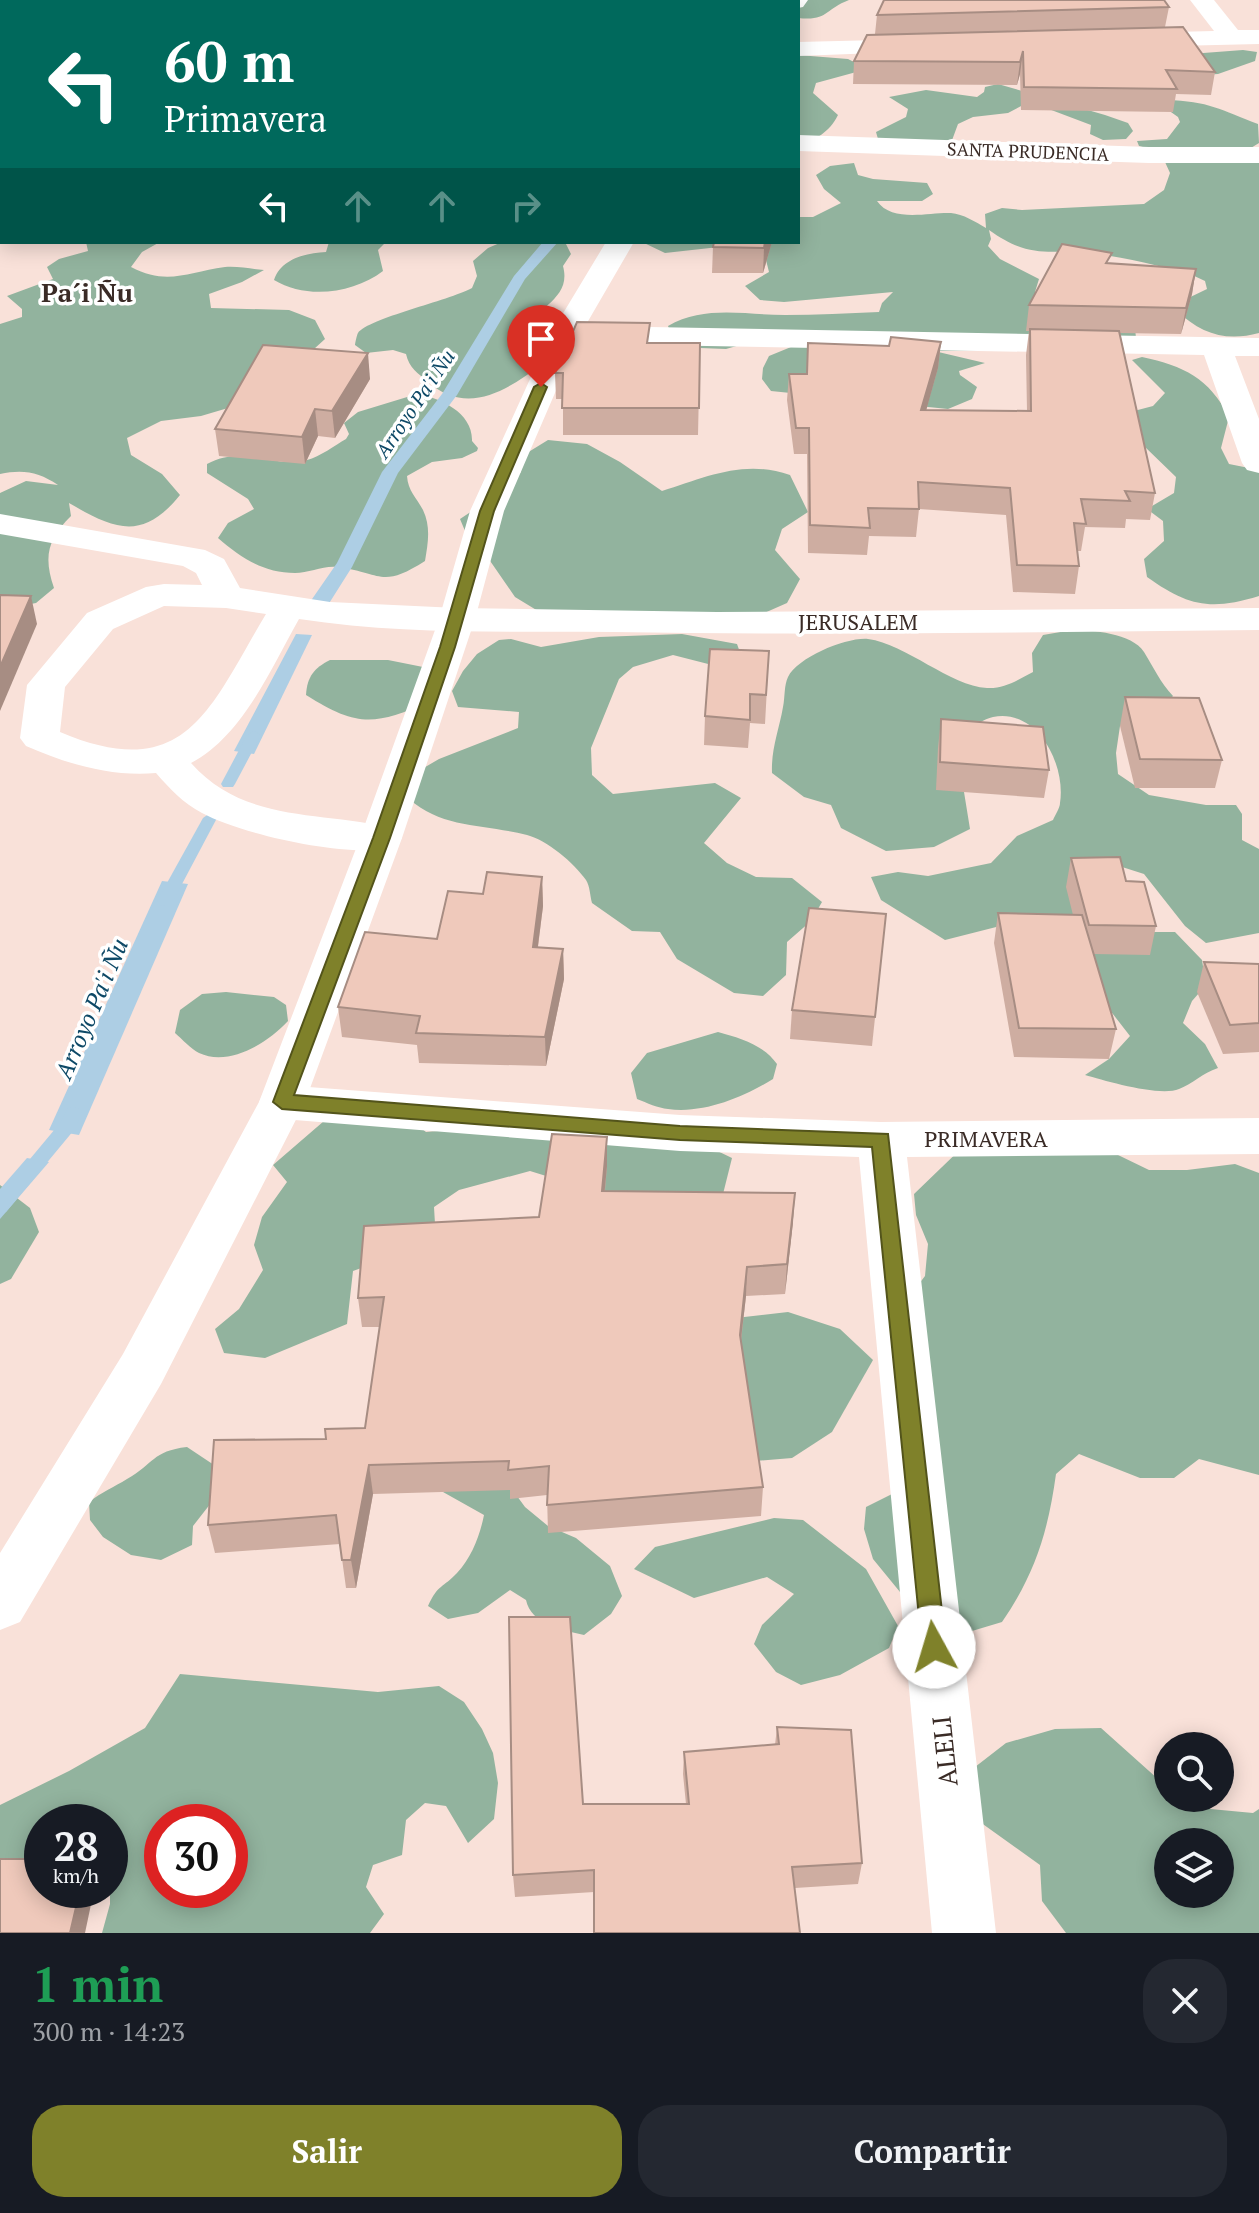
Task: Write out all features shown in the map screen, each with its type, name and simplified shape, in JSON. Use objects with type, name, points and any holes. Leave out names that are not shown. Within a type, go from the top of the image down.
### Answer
[{"type":"street","points":[[1202,0],[1231,37]]},
{"type":"street","points":[[1107,41],[1259,37]]},
{"type":"street","points":[[800,49],[937,45]]},
{"type":"street","name":"SANTA PRUDENCIA","points":[[800,143],[1133,155],[1259,155]]},
{"type":"street","points":[[0,1604],[142,1369],[282,1102],[381,838],[457,619],[487,511],[565,335],[619,244]]},
{"type":"street","points":[[565,335],[1259,347]]},
{"type":"street","points":[[1216,347],[1259,463]]},
{"type":"street","points":[[0,524],[193,557],[211,567],[226,597]]},
{"type":"street","name":"JERUSALEM","points":[[166,760],[116,760],[72,753],[40,738],[46,685],[100,621],[146,598],[185,594],[330,613],[457,619],[733,623],[1259,619]]},
{"type":"street","points":[[288,607],[225,709],[196,744],[166,760],[197,792],[251,819],[314,831],[381,838]]},
{"type":"street","name":"PRIMAVERA","points":[[282,1102],[680,1133],[881,1140],[1259,1136]]},
{"type":"street","name":"ALELI","points":[[881,1140],[964,1933]]},
{"type":"green space","points":[[800,0],[849,0],[821,16],[800,18]]},
{"type":"green space","points":[[1243,50],[1257,52],[1255,61],[1218,74],[1203,75],[1190,54]]},
{"type":"green space","points":[[800,55],[848,59],[862,66],[860,71],[816,83],[813,93],[838,115],[821,135],[800,145]]},
{"type":"green space","points":[[998,84],[1128,123],[1133,131],[1126,139],[1103,140],[1090,134],[1091,125],[1046,108],[1023,105],[1008,113],[973,117],[958,124],[951,143],[878,139],[876,132],[906,117],[908,109],[889,97],[926,90],[977,97],[985,87]]},
{"type":"green space","points":[[1166,100],[1204,104],[1258,124],[1259,143],[1246,151],[1154,150],[1139,146],[1137,141],[1167,139],[1180,122],[1161,105]]},
{"type":"green space","points":[[1259,161],[1259,333],[1236,337],[1214,334],[1185,318],[1176,310],[1178,303],[1207,289],[1205,281],[1190,274],[1109,256],[1030,250],[1004,240],[989,230],[991,239],[988,246],[1000,259],[1039,279],[1035,292],[1042,303],[1135,328],[1136,338],[1028,350],[934,351],[985,363],[959,371],[977,387],[972,399],[948,409],[771,391],[762,379],[763,368],[769,356],[791,347],[768,337],[726,349],[700,348],[673,339],[668,326],[682,319],[710,313],[797,315],[879,312],[882,303],[893,292],[784,302],[760,300],[745,286],[769,272],[766,260],[719,247],[665,253],[646,244],[800,244],[800,217],[813,217],[841,203],[824,189],[816,175],[830,166],[854,163],[858,175],[927,183],[933,194],[922,201],[877,201],[892,212],[911,215],[956,214],[986,228],[985,214],[1002,208],[1022,210],[1144,204],[1164,190],[1170,173],[1165,162]]},
{"type":"green space","points":[[86,244],[156,244],[142,252],[131,267],[156,276],[178,276],[225,267],[264,270],[209,294],[211,308],[289,310],[315,320],[325,339],[314,349],[273,366],[228,408],[201,416],[161,421],[127,438],[131,455],[162,474],[180,495],[154,519],[141,525],[128,526],[101,520],[69,503],[71,516],[57,532],[48,557],[54,588],[36,603],[0,610],[0,493],[26,481],[58,485],[30,473],[0,474],[0,324],[22,317],[22,309],[7,296],[53,279],[47,267],[59,259],[88,251]]},
{"type":"green space","points":[[328,244],[384,244],[378,250],[383,271],[358,284],[330,291],[301,290],[274,280],[288,262],[326,252]]},
{"type":"green space","points":[[497,244],[566,244],[571,254],[563,266],[564,277],[558,295],[520,336],[524,349],[541,365],[528,375],[486,396],[457,397],[428,382],[412,367],[406,354],[393,350],[366,353],[355,345],[358,333],[377,321],[472,288],[477,276],[473,261]]},
{"type":"green space","points":[[1142,357],[1183,370],[1204,383],[1229,417],[1221,448],[1229,464],[1259,470],[1259,596],[1227,603],[1200,603],[1175,594],[1147,577],[1144,559],[1164,541],[1163,521],[1147,509],[1174,493],[1176,477],[1145,447],[1112,434],[1012,418],[1034,407],[1134,411],[1153,406],[1165,393],[1132,360]]},
{"type":"green space","points":[[417,394],[454,408],[467,422],[472,441],[478,448],[462,458],[432,462],[407,476],[427,523],[425,561],[390,577],[333,567],[300,573],[284,572],[254,563],[218,538],[228,523],[254,509],[248,499],[207,473],[207,464],[233,456],[282,462],[312,458],[346,439],[349,434],[344,423],[358,412]]},
{"type":"green space","points":[[548,440],[587,444],[662,491],[741,469],[790,475],[808,512],[782,529],[775,550],[800,579],[787,603],[753,618],[538,611],[515,597],[486,555],[468,538],[460,519],[505,489],[521,472],[522,456]]},
{"type":"green space","points":[[1072,630],[1111,634],[1138,646],[1173,696],[1159,711],[1120,726],[1116,753],[1118,774],[1149,795],[1206,805],[1236,805],[1242,814],[1242,840],[1259,849],[1259,933],[1206,943],[1185,926],[1144,874],[1119,866],[1090,932],[1175,932],[1202,960],[1206,985],[1192,1001],[1183,1023],[1205,1044],[1218,1068],[1179,1089],[1159,1091],[1085,1075],[1109,1059],[1130,1036],[1109,1009],[1008,924],[945,940],[881,900],[871,877],[898,872],[928,876],[991,863],[1017,836],[1053,820],[1060,805],[1058,772],[1046,742],[1036,730],[1023,721],[993,717],[965,731],[964,792],[970,829],[934,847],[886,851],[841,828],[831,805],[804,797],[772,773],[788,677],[802,662],[824,650],[859,639],[883,642],[958,680],[973,686],[993,688],[1033,672],[1032,653],[1043,635]]},
{"type":"green space","points":[[682,634],[737,644],[742,658],[716,666],[673,655],[633,667],[619,679],[591,748],[592,775],[613,794],[715,783],[741,798],[704,843],[727,863],[756,877],[792,878],[822,902],[811,921],[787,942],[786,975],[763,996],[734,993],[677,959],[660,932],[632,931],[592,903],[587,882],[581,873],[543,842],[527,835],[450,821],[422,809],[409,799],[415,773],[439,759],[518,728],[519,712],[458,707],[452,691],[477,654],[499,640],[511,639],[541,647],[599,637]]},
{"type":"green space","points":[[330,660],[388,660],[438,670],[429,702],[394,715],[367,720],[340,713],[306,695],[312,674]]},
{"type":"green space","points":[[226,992],[274,997],[286,1005],[288,1021],[270,1037],[235,1055],[211,1057],[199,1053],[175,1033],[180,1010],[202,994]]},
{"type":"green space","points":[[718,1032],[743,1040],[772,1057],[777,1064],[773,1079],[737,1098],[696,1109],[664,1108],[637,1099],[631,1073],[647,1053]]},
{"type":"green space","points":[[346,1102],[389,1102],[426,1132],[472,1128],[680,1133],[732,1158],[723,1194],[627,1201],[530,1171],[459,1190],[434,1207],[436,1241],[353,1271],[347,1324],[265,1358],[224,1353],[215,1329],[239,1309],[263,1270],[254,1245],[262,1217],[287,1182],[273,1165]]},
{"type":"green space","points":[[970,1140],[1116,1154],[1149,1170],[1187,1170],[1235,1164],[1259,1173],[1259,1475],[1199,1459],[1174,1478],[1140,1478],[1079,1454],[1056,1474],[1038,1552],[1013,1604],[1002,1622],[972,1631],[936,1623],[900,1592],[873,1559],[864,1529],[866,1507],[898,1491],[900,1309],[925,1276],[928,1244],[916,1215],[914,1194]]},
{"type":"green space","points":[[0,1185],[30,1208],[39,1232],[11,1279],[0,1284]]},
{"type":"green space","points":[[788,1312],[840,1329],[873,1360],[832,1432],[792,1458],[730,1463],[718,1320]]},
{"type":"green space","points":[[187,1447],[220,1469],[218,1494],[193,1526],[192,1545],[161,1560],[131,1555],[103,1537],[90,1520],[89,1502],[160,1455]]},
{"type":"green space","points":[[493,1463],[525,1507],[548,1526],[576,1538],[610,1566],[622,1596],[611,1614],[584,1635],[541,1620],[534,1615],[526,1600],[510,1590],[478,1613],[448,1619],[428,1606],[438,1590],[467,1560],[478,1538],[484,1515],[443,1492]]},
{"type":"green space","points":[[774,1518],[803,1520],[866,1569],[898,1626],[889,1648],[840,1675],[801,1685],[776,1672],[754,1644],[762,1625],[794,1594],[767,1577],[694,1598],[634,1569],[655,1547]]},
{"type":"green space","points":[[180,1674],[378,1692],[439,1686],[464,1702],[482,1729],[493,1753],[498,1783],[494,1819],[468,1843],[446,1806],[425,1803],[406,1820],[402,1855],[373,1865],[366,1887],[384,1914],[370,1933],[102,1933],[109,1908],[128,1908],[128,1804],[24,1804],[24,1882],[0,1893],[0,1805],[145,1728]]},
{"type":"green space","points":[[1101,1728],[1154,1775],[1154,1812],[1253,1813],[1259,1809],[1259,1933],[1066,1933],[1042,1901],[1040,1865],[973,1817],[966,1774],[1006,1743],[1055,1729]]},
{"type":"water","points":[[541,244],[556,244],[525,279],[457,395],[398,473],[352,567],[328,605],[310,602],[337,563],[382,472],[442,394],[514,276]]},
{"type":"water","points":[[296,634],[312,635],[254,754],[234,751]]},
{"type":"water","points":[[162,881],[188,884],[79,1135],[49,1130]]},
{"type":"water","points":[[27,1158],[49,1162],[0,1219],[0,1189]]},
{"type":"building","points":[[884,0],[1164,0],[1169,7],[877,15]]},
{"type":"building","points":[[1183,27],[1215,72],[1166,70],[1177,89],[1024,87],[1023,51],[1020,62],[854,61],[867,35]]},
{"type":"building","points":[[714,244],[765,244],[764,248],[713,247]]},
{"type":"building","points":[[1062,244],[1112,253],[1106,263],[1196,269],[1186,308],[1029,305]]},
{"type":"building","points":[[577,322],[650,323],[647,343],[700,343],[699,408],[562,408],[563,373],[555,373]]},
{"type":"building","points":[[1030,329],[1119,331],[1155,493],[1125,491],[1130,501],[1081,499],[1086,524],[1074,523],[1079,566],[1017,565],[1010,488],[918,482],[919,509],[868,508],[870,528],[810,525],[809,428],[796,428],[789,374],[807,374],[808,343],[889,346],[891,337],[941,342],[921,410],[1031,411]]},
{"type":"building","points":[[263,345],[368,353],[332,411],[315,409],[302,437],[215,429]]},
{"type":"building","points":[[0,595],[31,596],[0,667]]},
{"type":"building","points":[[710,649],[769,651],[766,695],[750,694],[750,720],[705,716]]},
{"type":"building","points":[[1125,697],[1199,698],[1222,760],[1140,759]]},
{"type":"building","points":[[941,719],[1043,727],[1049,770],[940,762]]},
{"type":"building","points":[[1120,857],[1126,881],[1144,882],[1156,926],[1089,925],[1071,858]]},
{"type":"building","points":[[487,872],[542,877],[533,947],[563,949],[545,1037],[416,1033],[420,1016],[338,1007],[365,932],[437,939],[448,891],[483,894]]},
{"type":"building","points":[[809,908],[886,914],[875,1017],[792,1010]]},
{"type":"building","points":[[998,913],[1082,915],[1116,1029],[1019,1028]]},
{"type":"building","points":[[1204,962],[1259,964],[1259,1023],[1230,1025]]},
{"type":"building","points":[[552,1134],[607,1137],[602,1191],[795,1193],[787,1264],[747,1267],[740,1335],[763,1487],[547,1505],[549,1466],[508,1470],[509,1461],[369,1465],[351,1560],[342,1560],[336,1515],[208,1525],[214,1440],[326,1439],[325,1429],[365,1428],[384,1297],[358,1298],[364,1226],[539,1217]]},
{"type":"building","points":[[509,1617],[570,1617],[583,1804],[689,1804],[684,1752],[779,1744],[777,1727],[851,1730],[862,1863],[792,1867],[800,1933],[594,1933],[594,1870],[513,1875]]},
{"type":"building","points":[[0,1859],[24,1859],[24,1908],[76,1908],[70,1933],[0,1933]]},
{"type":"waterway","name":"Arroyo Pa'i Ñu","points":[[228,784],[254,735]]},
{"type":"waterway","name":"Arroyo Pa'i Ñu","points":[[165,901],[210,818]]},
{"type":"waterway","name":"Arroyo Pa'i Ñu","points":[[0,1207],[68,1126],[73,1113]]},
{"type":"district","name":"Pa´i Ñu","points":[[87,293]]},
{"type":"route","points":[[541,387],[487,511],[448,647],[381,838],[282,1102],[680,1133],[881,1140],[934,1647]]}]
